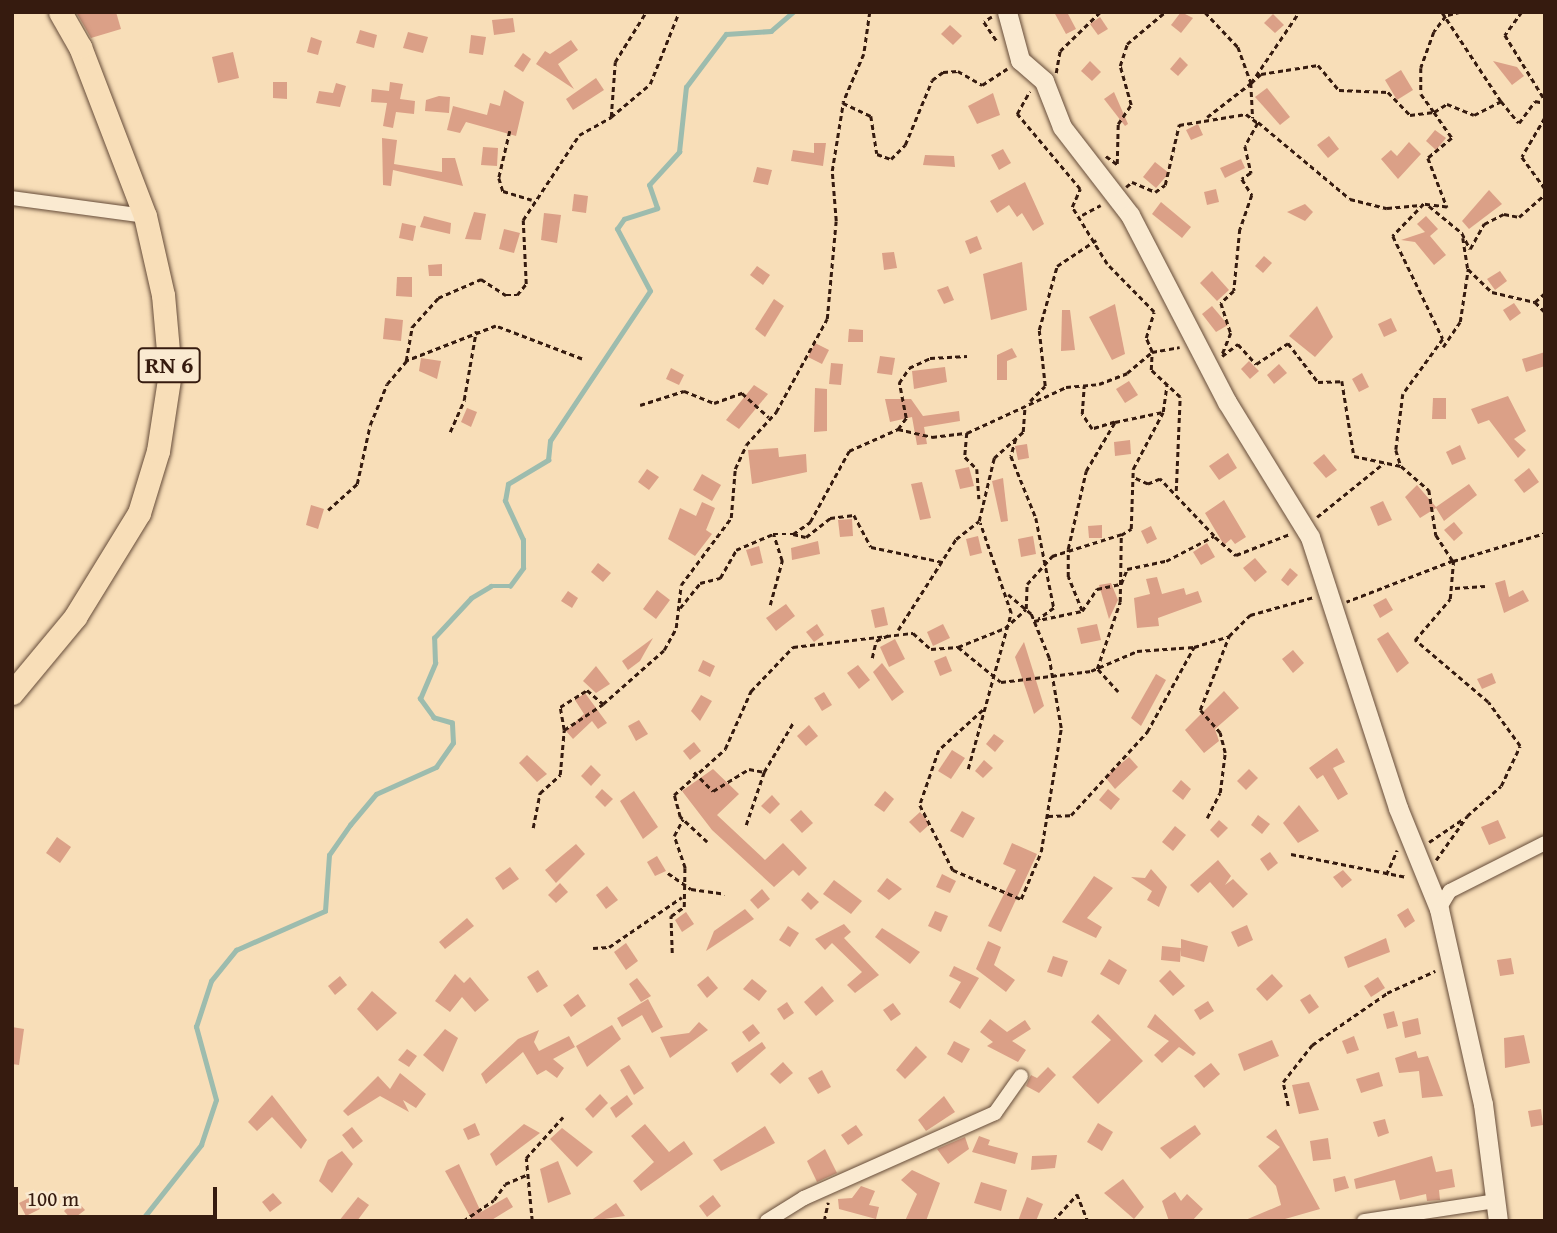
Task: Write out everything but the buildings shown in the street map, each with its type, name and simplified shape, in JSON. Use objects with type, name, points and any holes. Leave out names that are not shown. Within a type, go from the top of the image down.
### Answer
[{"type":"main road","name":"RN 6","points":[[12,693],[103,578],[152,475],[166,415],[169,334],[145,216],[80,47],[60,12]]},
{"type":"street","points":[[1007,12],[1020,60],[1044,81],[1062,127],[1097,167],[1170,284],[1305,525],[1325,594],[1398,808],[1427,872],[1439,909],[1497,1200],[1498,1221]]},
{"type":"street","points":[[12,198],[145,216]]},
{"type":"street","points":[[1439,909],[1450,891],[1545,842]]},
{"type":"street","points":[[767,1221],[804,1198],[995,1113],[1021,1076]]},
{"type":"street","points":[[1364,1221],[1497,1200]]},
{"type":"path","points":[[611,117],[615,62],[646,12]]},
{"type":"path","points":[[406,361],[412,327],[438,298],[481,279],[517,295],[530,270],[523,220],[534,200],[579,135],[611,117],[650,85],[678,12]]},
{"type":"path","points":[[680,608],[681,585],[732,518],[735,469],[746,445],[769,417],[827,319],[836,221],[832,171],[843,103],[864,54],[870,12]]},
{"type":"path","points":[[998,12],[984,22],[1004,52]]},
{"type":"path","points":[[1100,12],[1060,51],[1056,73],[1025,95],[1017,114],[1080,189],[1072,207],[1082,215],[1107,264],[1154,312],[1146,338],[1152,352],[1150,370],[1167,384],[1182,410],[1172,471],[1176,491]]},
{"type":"path","points":[[1097,167],[1106,156],[1117,164],[1118,124],[1131,104],[1120,66],[1127,44],[1166,12]]},
{"type":"path","points":[[1205,12],[1238,47],[1251,83],[1251,116],[1258,123]]},
{"type":"path","points":[[1251,83],[1300,12]]},
{"type":"path","points":[[1441,12],[1446,16],[1454,37],[1519,123],[1535,101],[1545,102]]},
{"type":"path","points":[[1082,215],[1115,196],[1132,182],[1155,192],[1165,185],[1179,125],[1246,114],[1350,198],[1387,208],[1424,204],[1447,207],[1428,158],[1452,138],[1421,94],[1421,68],[1446,16],[1461,12]]},
{"type":"path","points":[[1522,12],[1506,35],[1545,102]]},
{"type":"path","points":[[843,103],[871,116],[877,154],[891,159],[905,145],[932,80],[958,71],[982,85],[997,80],[1008,68],[1006,60]]},
{"type":"path","points":[[1205,119],[1251,83],[1282,69],[1318,65],[1339,90],[1388,92],[1410,115],[1434,112],[1447,104],[1474,115],[1502,101]]},
{"type":"path","points":[[1424,204],[1462,233],[1470,249],[1484,224],[1504,214],[1519,217],[1545,191],[1522,157],[1545,118]]},
{"type":"path","points":[[1210,356],[1231,333],[1221,303],[1234,291],[1252,195],[1242,179],[1251,173],[1245,146],[1258,123]]},
{"type":"path","points":[[510,131],[499,178],[503,191],[534,200]]},
{"type":"path","points":[[1424,204],[1393,236],[1396,252],[1410,267],[1412,286],[1434,314],[1443,339],[1440,350]]},
{"type":"path","points":[[1401,466],[1396,433],[1404,394],[1460,322],[1468,269],[1462,233]]},
{"type":"path","points":[[872,658],[876,642],[897,630],[956,539],[979,521],[994,458],[1023,432],[1024,407],[1045,386],[1039,330],[1057,266],[1096,240]]},
{"type":"path","points":[[1468,269],[1492,292],[1535,302],[1545,312]]},
{"type":"path","points":[[1535,302],[1545,293]]},
{"type":"path","points":[[328,510],[357,484],[370,425],[387,384],[406,361],[477,329],[496,326],[582,359]]},
{"type":"path","points":[[450,432],[464,400],[477,329]]},
{"type":"path","points":[[898,429],[932,437],[967,433],[1066,387],[1099,384],[1152,352],[1210,356],[1238,344],[1256,363],[1288,343],[1318,382],[1342,381],[1354,456],[1401,466],[1429,489],[1436,535],[1453,561],[1455,588],[1442,612],[1415,639],[1488,702],[1520,746],[1501,786],[1467,816],[1427,872],[1385,876],[1291,854]]},
{"type":"path","points":[[793,534],[825,503],[849,451],[898,429],[906,418],[898,383],[909,368],[930,358],[967,356]]},
{"type":"path","points":[[1131,529],[1132,477],[1163,412],[1167,384]]},
{"type":"path","points":[[1066,387],[1085,386],[1082,414],[1092,429],[1163,412]]},
{"type":"path","points":[[640,404],[684,391],[714,403],[742,393],[769,417]]},
{"type":"path","points":[[1082,611],[1068,577],[1068,550],[1086,471],[1115,422]]},
{"type":"path","points":[[967,433],[965,457],[977,469],[979,521],[996,579],[1035,621],[1055,675],[1060,727],[1048,816],[1030,888],[1021,899],[953,870],[947,850],[937,846],[920,805],[922,789],[939,750],[983,710]]},
{"type":"path","points":[[1017,435],[1011,456],[1047,561],[1054,608],[1035,621]]},
{"type":"path","points":[[1097,669],[1127,569],[1166,561],[1214,536],[1176,491],[1160,479],[1147,484],[1132,477]]},
{"type":"path","points":[[564,730],[603,704],[664,650],[680,608],[700,583],[720,578],[736,550],[773,534],[806,537],[831,517],[853,515],[871,547],[943,562]]},
{"type":"path","points":[[1121,584],[1121,535],[1131,529]]},
{"type":"path","points":[[707,842],[683,819],[674,794],[694,772],[725,749],[751,691],[793,647],[897,630],[913,633],[931,649],[958,647],[1005,628],[1026,609],[1027,584],[1047,561],[1068,550],[1110,541],[1131,529]]},
{"type":"path","points":[[1207,818],[1220,793],[1225,753],[1220,733],[1200,709],[1229,636],[1250,615],[1325,594],[1350,603],[1453,561],[1545,533]]},
{"type":"path","points":[[770,605],[782,561],[773,534]]},
{"type":"path","points":[[1035,621],[1082,611],[1097,589],[1121,584]]},
{"type":"path","points":[[1455,588],[1485,586]]},
{"type":"path","points":[[968,769],[983,710],[996,677],[1008,595]]},
{"type":"path","points":[[958,647],[1001,682],[1097,669],[1137,651],[1194,647],[1229,636]]},
{"type":"path","points":[[1048,816],[1072,815],[1147,732],[1194,647]]},
{"type":"path","points":[[1097,669],[1118,692]]},
{"type":"path","points":[[533,828],[540,793],[560,775],[564,730],[560,707],[587,690],[603,704]]},
{"type":"path","points":[[746,825],[764,772],[793,723]]},
{"type":"path","points":[[694,772],[713,791],[749,769],[764,772]]},
{"type":"path","points":[[672,953],[671,916],[684,907],[674,836],[683,819]]},
{"type":"path","points":[[668,873],[682,878],[691,890],[725,894]]},
{"type":"path","points":[[593,948],[609,947],[682,897]]},
{"type":"path","points":[[1288,1107],[1283,1082],[1312,1045],[1387,993],[1435,971],[1434,964]]},
{"type":"path","points":[[532,1221],[526,1158],[535,1142],[563,1117]]},
{"type":"path","points":[[463,1221],[494,1200],[505,1184],[528,1174]]},
{"type":"path","points":[[1053,1221],[1077,1194],[1088,1221]]},
{"type":"waterway","points":[[141,1221],[201,1145],[216,1100],[196,1027],[211,981],[236,950],[325,911],[329,855],[350,825],[376,794],[436,767],[453,743],[452,723],[434,718],[420,699],[435,663],[434,638],[471,598],[491,586],[510,586],[523,568],[523,540],[505,501],[508,484],[548,460],[550,441],[650,291],[617,229],[624,219],[657,208],[649,185],[679,152],[686,87],[726,34],[771,31],[793,12]]}]
